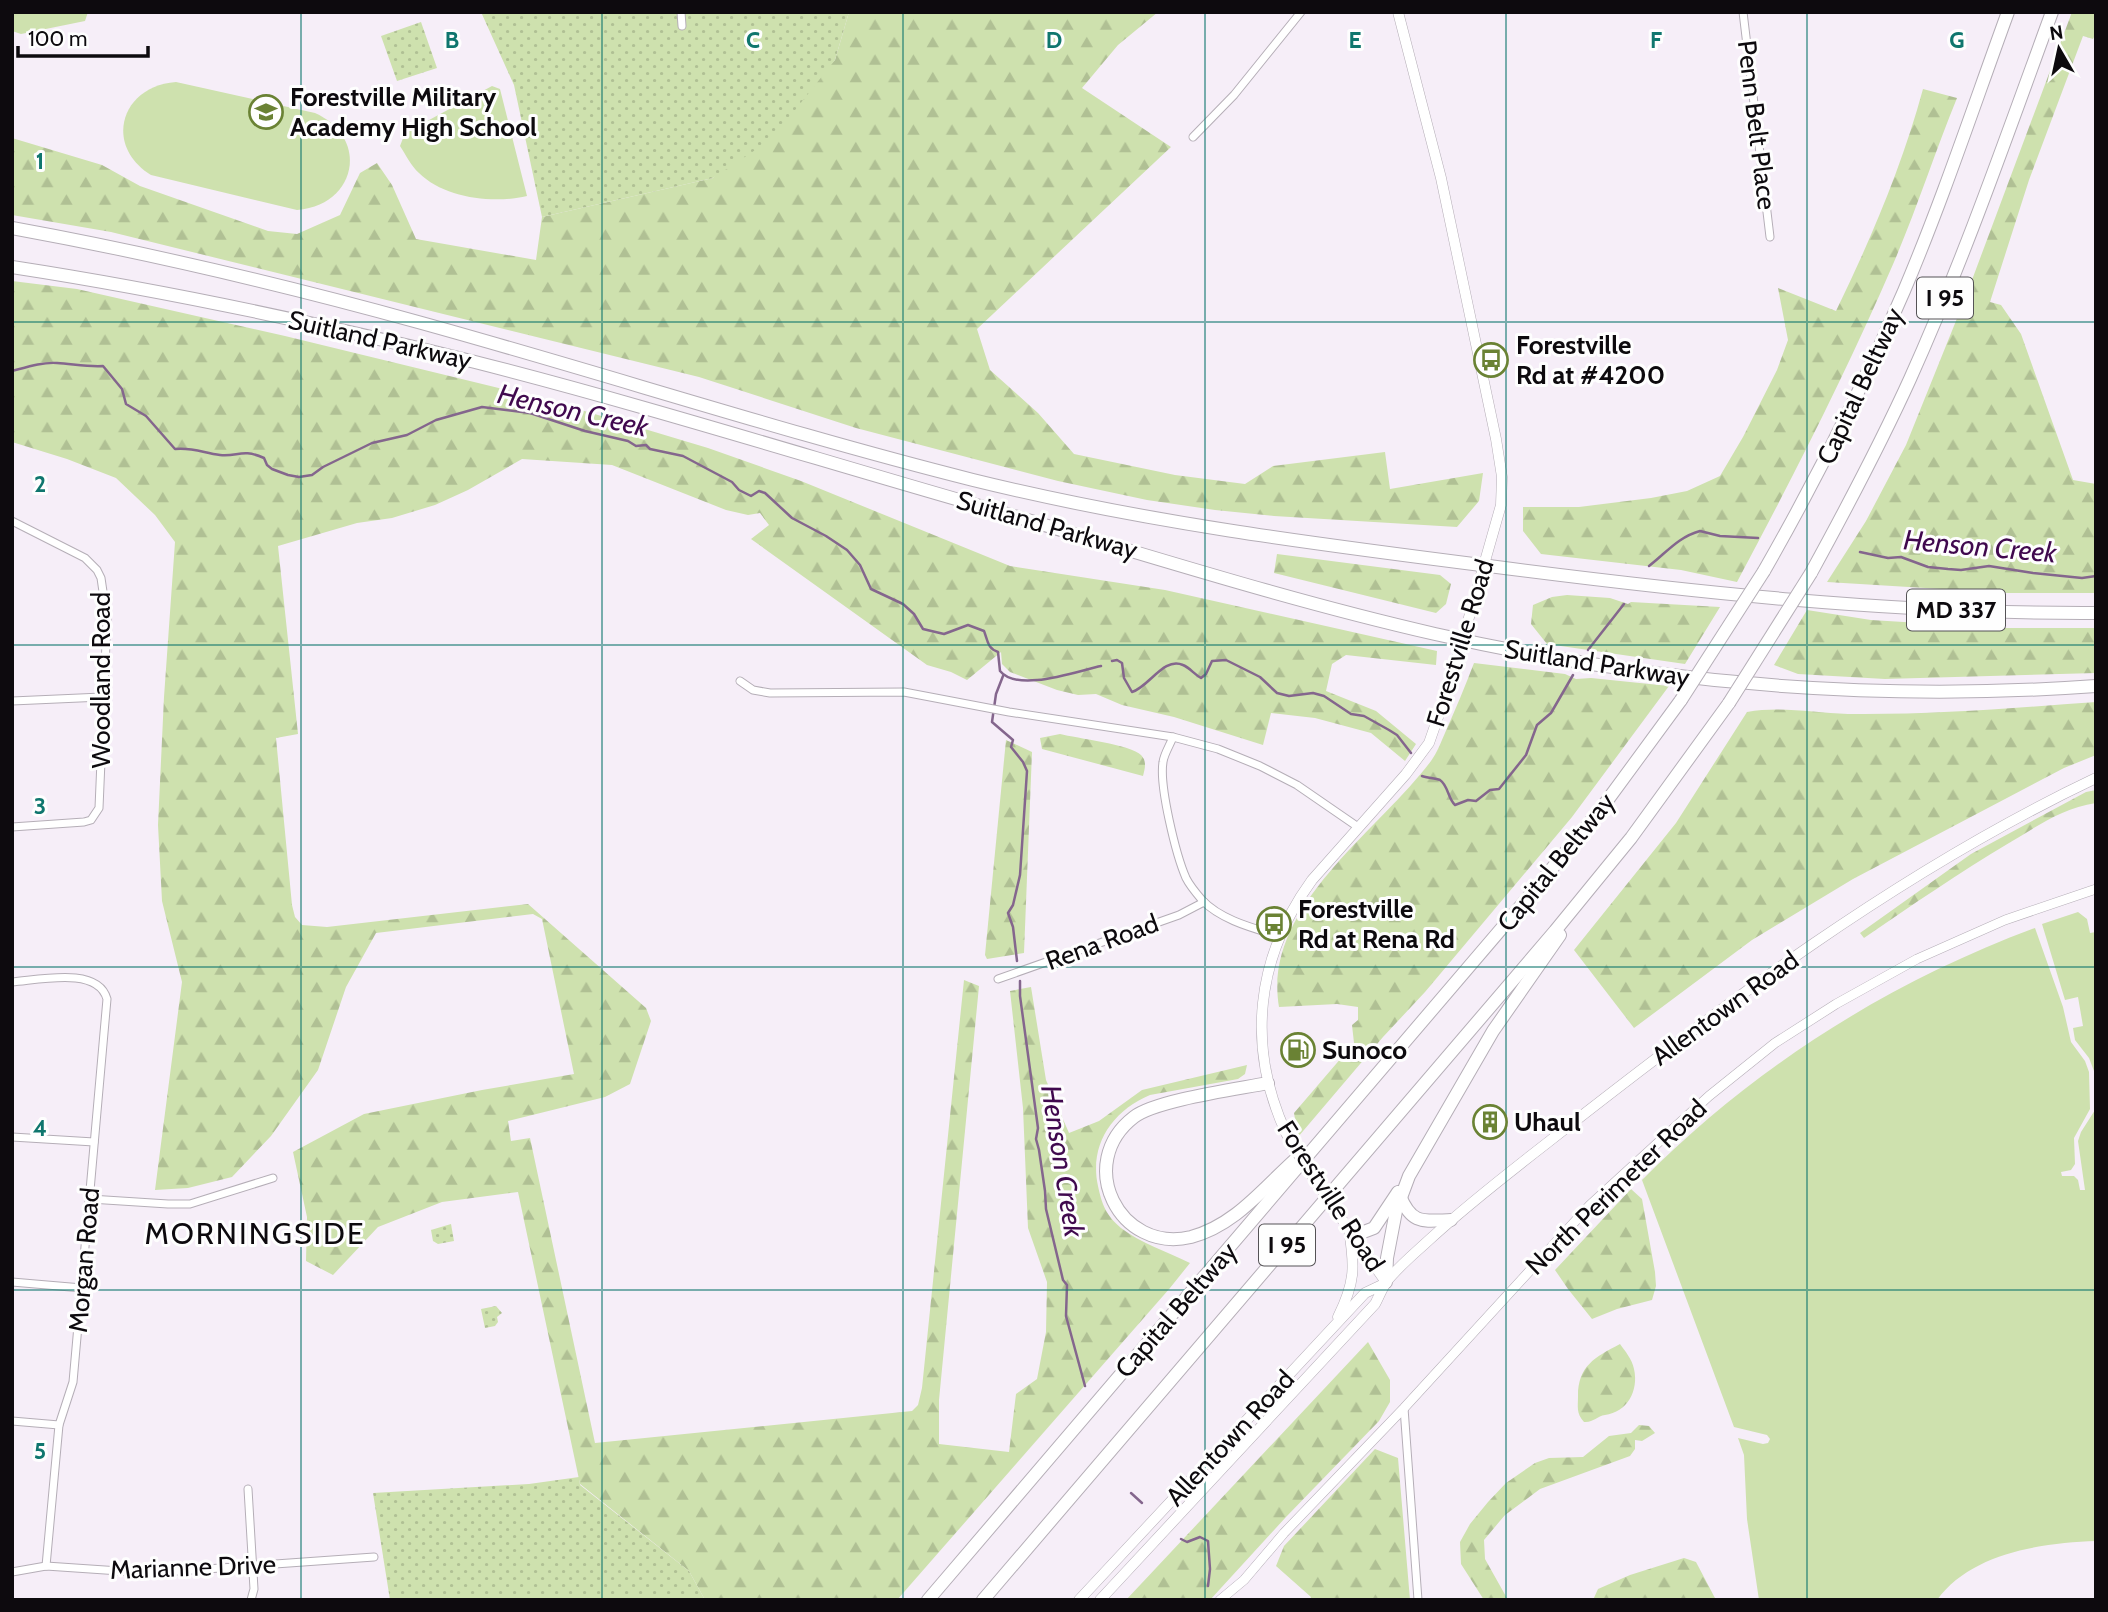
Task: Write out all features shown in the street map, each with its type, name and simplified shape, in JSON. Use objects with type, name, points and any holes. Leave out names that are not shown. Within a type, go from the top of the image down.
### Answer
[{"type":"highway","name":"Capital Beltway","points":[[928,1600],[1540,884],[1601,809],[1681,700],[1764,570],[1810,490],[1874,360],[1934,217],[2008,12]]},
{"type":"highway","name":"Capital Beltway","points":[[983,1600],[1589,890],[1729,703],[1811,573],[1878,447],[1939,313],[2052,12]]},
{"type":"highway","name":"Suitland Parkway","points":[[12,228],[176,261],[341,301],[885,456],[1095,508],[1237,533],[1689,590],[1860,605],[1992,612],[2096,613]]},
{"type":"highway","name":"Suitland Parkway","points":[[12,267],[271,315],[476,363],[1308,601],[1463,640],[1603,666],[1734,682],[1923,691],[2096,686]]},
{"type":"highway","points":[[1348,1229],[1374,1228],[1402,1190],[1493,1031],[1543,962],[1589,890]]},
{"type":"highway","points":[[1268,1083],[1157,1106],[1134,1117],[1114,1139],[1106,1163],[1107,1186],[1124,1216],[1142,1230],[1162,1238],[1183,1238],[1206,1231],[1231,1218],[1246,1206],[1272,1179],[1327,1133]]},
{"type":"highway","points":[[1402,1190],[1406,1211],[1417,1220],[1451,1220]]},
{"type":"highway","points":[[1386,1282],[1388,1253],[1402,1190]]},
{"type":"main road","name":"Forestville Road","points":[[1386,1282],[1304,1164],[1286,1133],[1262,1058],[1261,1019],[1268,976],[1279,936],[1306,889],[1406,775],[1429,743],[1446,699],[1501,505],[1500,460],[1441,178],[1398,12]]},
{"type":"main road","name":"Allentown Road","points":[[1079,1600],[1365,1293],[1386,1282],[1451,1220],[1666,1050],[1801,952],[1966,846],[2032,809],[2096,778]]},
{"type":"main road","points":[[1332,1328],[1353,1280],[1354,1264],[1348,1229]]},
{"type":"main road","name":"Allentown Road","points":[[1100,1600],[1375,1304],[1386,1282]]},
{"type":"street","points":[[681,12],[682,26]]},
{"type":"street","points":[[1193,136],[1234,95],[1301,12]]},
{"type":"street","name":"Penn Belt Place","points":[[1743,12],[1770,237]]},
{"type":"street","name":"Woodland Road","points":[[12,521],[85,558],[97,570],[107,619],[102,697],[102,794],[99,808],[91,820],[84,822],[12,827]]},
{"type":"street","points":[[740,681],[753,690],[771,693],[890,691],[1173,737],[1218,749],[1260,766],[1297,785],[1358,827]]},
{"type":"street","points":[[12,701],[102,697]]},
{"type":"street","points":[[1173,737],[1163,762],[1163,785],[1187,879],[1204,902],[1228,918],[1279,936]]},
{"type":"street","name":"North Perimeter Road","points":[[1220,1600],[1244,1580],[1284,1532],[1404,1408],[1590,1205],[1709,1096],[1775,1043],[1836,1004],[1917,959],[2005,920],[2096,889]]},
{"type":"street","name":"Rena Road","points":[[998,979],[1179,915],[1204,902]]},
{"type":"street","name":"Morgan Road","points":[[12,982],[86,978],[98,984],[107,999],[73,1382],[59,1425],[46,1566]]},
{"type":"street","points":[[12,1137],[94,1142]]},
{"type":"street","points":[[90,1199],[190,1203],[273,1178]]},
{"type":"street","points":[[12,1282],[82,1287]]},
{"type":"street","points":[[1404,1408],[1418,1600]]},
{"type":"street","points":[[12,1421],[59,1425]]},
{"type":"street","points":[[248,1489],[254,1589],[251,1600]]},
{"type":"street","name":"Marianne Drive","points":[[12,1572],[46,1566],[135,1573],[374,1557]]},
{"type":"street","points":[[1231,1600],[1244,1580]]},
{"type":"green space","points":[[12,12],[88,12],[85,21],[21,34],[12,31]]},
{"type":"green space","points":[[481,12],[849,12],[835,60],[772,139],[713,178],[542,217],[514,85]]},
{"type":"green space","points":[[849,12],[1158,12],[1118,45],[1082,88],[1171,147],[977,329],[990,370],[1038,413],[1074,454],[1175,475],[1245,484],[1273,466],[1385,452],[1390,489],[1483,473],[1479,501],[1457,527],[1274,516],[1147,500],[1058,481],[856,428],[699,377],[111,232],[12,215],[12,138],[102,165],[140,186],[268,231],[297,234],[340,215],[360,173],[377,163],[392,185],[416,239],[536,260],[542,217],[713,178],[835,60]]},
{"type":"green space","points":[[2072,12],[2096,12],[2096,33],[2093,39],[2083,36],[2029,180],[1990,302],[2001,305],[2021,334],[2073,480],[2096,484],[2096,593],[2007,593],[1827,582],[1866,521],[1906,445],[1966,296]]},
{"type":"green space","points":[[421,22],[437,68],[397,81],[381,36]]},
{"type":"green space","points":[[176,82],[315,113],[332,124],[344,138],[349,153],[349,169],[344,184],[333,196],[317,205],[297,210],[151,175],[136,163],[127,148],[123,133],[125,119],[131,105],[142,94],[157,86]]},
{"type":"green space","points":[[492,86],[500,89],[527,196],[484,199],[442,188],[416,170],[400,146],[405,133]]},
{"type":"green space","points":[[1923,89],[1957,98],[1902,242],[1858,343],[1737,582],[1681,570],[1541,554],[1523,531],[1523,507],[1579,507],[1651,498],[1687,491],[1720,476],[1777,370],[1788,340],[1778,288],[1836,311],[1885,202]]},
{"type":"green space","points":[[12,281],[77,289],[548,400],[708,448],[801,481],[1010,566],[1165,590],[1437,651],[1436,665],[1346,655],[1332,664],[1326,691],[1376,711],[1416,744],[1405,761],[1371,733],[1315,718],[1271,713],[1263,745],[1174,717],[1122,705],[1096,694],[1078,695],[1057,690],[1010,672],[1002,664],[1001,652],[967,680],[927,665],[751,539],[769,525],[760,513],[748,515],[726,510],[612,465],[522,459],[468,490],[435,505],[392,518],[357,523],[278,546],[298,734],[276,738],[295,917],[302,925],[327,927],[528,904],[646,1008],[651,1021],[630,1084],[605,1097],[508,1121],[511,1141],[530,1138],[595,1443],[912,1411],[918,1405],[922,1388],[964,980],[979,986],[939,1400],[939,1444],[1009,1452],[1016,1394],[1037,1379],[1046,1332],[1047,1282],[1028,1228],[1023,1108],[1010,991],[1031,987],[1046,1080],[1069,1133],[1099,1121],[1142,1090],[1247,1065],[1245,1074],[1238,1079],[1150,1095],[1125,1110],[1106,1131],[1100,1143],[1096,1171],[1101,1199],[1108,1214],[1116,1223],[1145,1243],[1190,1263],[897,1600],[705,1600],[689,1571],[580,1484],[518,1192],[442,1202],[378,1227],[333,1275],[306,1261],[307,1217],[293,1152],[364,1114],[574,1074],[542,919],[533,914],[376,933],[346,987],[318,1070],[271,1136],[232,1177],[188,1188],[155,1190],[182,982],[162,901],[158,825],[175,542],[155,515],[116,478],[12,442]]},
{"type":"green space","points":[[1277,554],[1440,575],[1451,584],[1446,604],[1436,613],[1274,573]]},
{"type":"green space","points":[[1567,595],[1610,598],[1628,604],[1720,607],[1685,664],[1547,644],[1531,624],[1533,605],[1552,597]]},
{"type":"green space","points":[[1807,610],[1871,620],[2002,628],[2096,628],[2096,673],[1885,679],[1798,674],[1774,665]]},
{"type":"green space","points":[[1474,663],[1565,674],[1576,679],[1591,678],[1669,686],[1572,817],[1425,992],[1298,1137],[1294,1113],[1354,1043],[1352,1025],[1358,1020],[1358,1007],[1337,1004],[1279,1007],[1278,971],[1288,937],[1305,904],[1328,874],[1433,758]]},
{"type":"green space","points":[[2096,702],[2096,755],[2064,768],[1853,879],[1752,940],[1634,1028],[1574,950],[1676,823],[1747,712],[1785,710],[1848,714],[1910,713]]},
{"type":"green space","points":[[1060,734],[1136,751],[1144,760],[1143,776],[1042,749],[1040,738]]},
{"type":"green space","points":[[1006,740],[1032,752],[1024,953],[987,959],[985,955]]},
{"type":"green space","points":[[2096,790],[2096,803],[2051,818],[1972,866],[1864,938],[1860,933],[1971,854],[2086,792]]},
{"type":"green space","points":[[2078,912],[2087,919],[2090,933],[2096,932],[2096,1541],[2030,1548],[1988,1561],[1951,1584],[1937,1600],[1759,1600],[1747,1519],[1744,1455],[1738,1438],[1763,1444],[1770,1439],[1767,1435],[1734,1427],[1642,1180],[1729,1101],[1825,1033],[1875,1002],[1927,975],[2035,928],[2063,1007],[2071,1042],[2085,1061],[2089,1072],[2090,1109],[2074,1138],[2075,1164],[2071,1170],[2061,1172],[2062,1176],[2074,1176],[2078,1180],[2080,1190],[2085,1190],[2078,1141],[2095,1110],[2094,1071],[2089,1058],[2075,1040],[2073,1028],[2083,1026],[2078,997],[2065,1000],[2042,924]]},
{"type":"green space","points":[[1631,1189],[1642,1199],[1655,1272],[1656,1286],[1652,1300],[1592,1319],[1555,1270]]},
{"type":"green space","points":[[451,1224],[454,1241],[438,1244],[433,1241],[431,1230]]},
{"type":"green space","points":[[496,1306],[502,1313],[497,1317],[498,1322],[495,1326],[485,1328],[481,1309]]},
{"type":"green space","points":[[1368,1342],[1390,1380],[1390,1402],[1379,1421],[1210,1600],[1126,1600]]},
{"type":"green space","points":[[1620,1344],[1634,1369],[1635,1385],[1630,1399],[1620,1410],[1584,1422],[1578,1407],[1581,1377],[1596,1358]]},
{"type":"green space","points":[[1639,1425],[1649,1426],[1655,1433],[1642,1441],[1635,1440],[1635,1449],[1630,1456],[1540,1489],[1505,1515],[1484,1540],[1485,1559],[1508,1600],[1484,1600],[1461,1564],[1460,1542],[1470,1524],[1488,1502],[1506,1483],[1535,1463],[1549,1458],[1583,1457],[1609,1436],[1631,1433]]},
{"type":"green space","points":[[1375,1449],[1398,1458],[1410,1600],[1310,1600],[1311,1597],[1276,1566],[1284,1546]]},
{"type":"green space","points":[[579,1477],[580,1485],[689,1571],[705,1600],[390,1600],[373,1493],[529,1484]]},
{"type":"green space","points":[[1684,1558],[1696,1562],[1716,1600],[1593,1600],[1598,1589],[1630,1575]]},
{"type":"waterway","name":"Henson Creek","points":[[12,371],[51,363],[103,366],[122,389],[126,404],[146,416],[175,449],[192,449],[220,455],[250,454],[264,458],[272,469],[299,477],[312,475],[372,443],[407,435],[436,420],[482,407],[530,413],[585,431],[628,441],[636,446],[646,445],[650,449],[683,456],[732,482],[739,490],[751,496],[759,491],[765,493],[792,518],[847,550],[860,565],[871,589],[903,604],[914,614],[923,629],[944,634],[968,625],[984,631],[990,646],[998,652],[1000,671],[1009,677],[1020,680],[1048,679],[1101,666]]},
{"type":"waterway","name":"Henson Creek","points":[[1649,566],[1679,541],[1700,531],[1720,536],[1758,538]]},
{"type":"waterway","name":"Henson Creek","points":[[1860,552],[1888,558],[1901,557],[1928,567],[1961,570],[1989,566],[2082,578],[2096,576]]},
{"type":"waterway","name":"Henson Creek","points":[[1588,650],[1624,604]]},
{"type":"waterway","name":"Henson Creek","points":[[1112,661],[1122,663],[1124,678],[1132,692],[1169,665],[1183,665],[1201,678],[1212,661],[1226,660],[1260,677],[1277,693],[1289,696],[1313,693],[1324,696],[1351,714],[1364,716],[1397,735],[1411,753]]},
{"type":"waterway","name":"Henson Creek","points":[[1422,776],[1443,782],[1455,805],[1468,800],[1476,801],[1490,790],[1499,789],[1526,755],[1537,725],[1551,713],[1573,675]]},
{"type":"waterway","name":"Henson Creek","points":[[1003,676],[996,694],[992,722],[1013,740],[1011,747],[1027,771],[1020,875],[1013,905],[1008,913],[1013,927],[1017,961]]},
{"type":"waterway","name":"Henson Creek","points":[[1020,981],[1046,1209],[1063,1280],[1067,1285],[1066,1316],[1085,1386]]},
{"type":"waterway","name":"Henson Creek","points":[[1131,1493],[1142,1503]]},
{"type":"waterway","name":"Henson Creek","points":[[1181,1539],[1187,1542],[1200,1537],[1208,1541],[1208,1586]]},
{"type":"place","name":"Forestville Military Academy High School","points":[[266,112]]},
{"type":"place","name":"Forestville Rd at #4200","points":[[1491,360]]},
{"type":"place","name":"Forestville Rd at Rena Rd","points":[[1274,924]]},
{"type":"place","name":"Sunoco","points":[[1298,1050]]},
{"type":"place","name":"Uhaul","points":[[1490,1122]]},
{"type":"district","name":"MORNINGSIDE","points":[[255,1234]]}]
